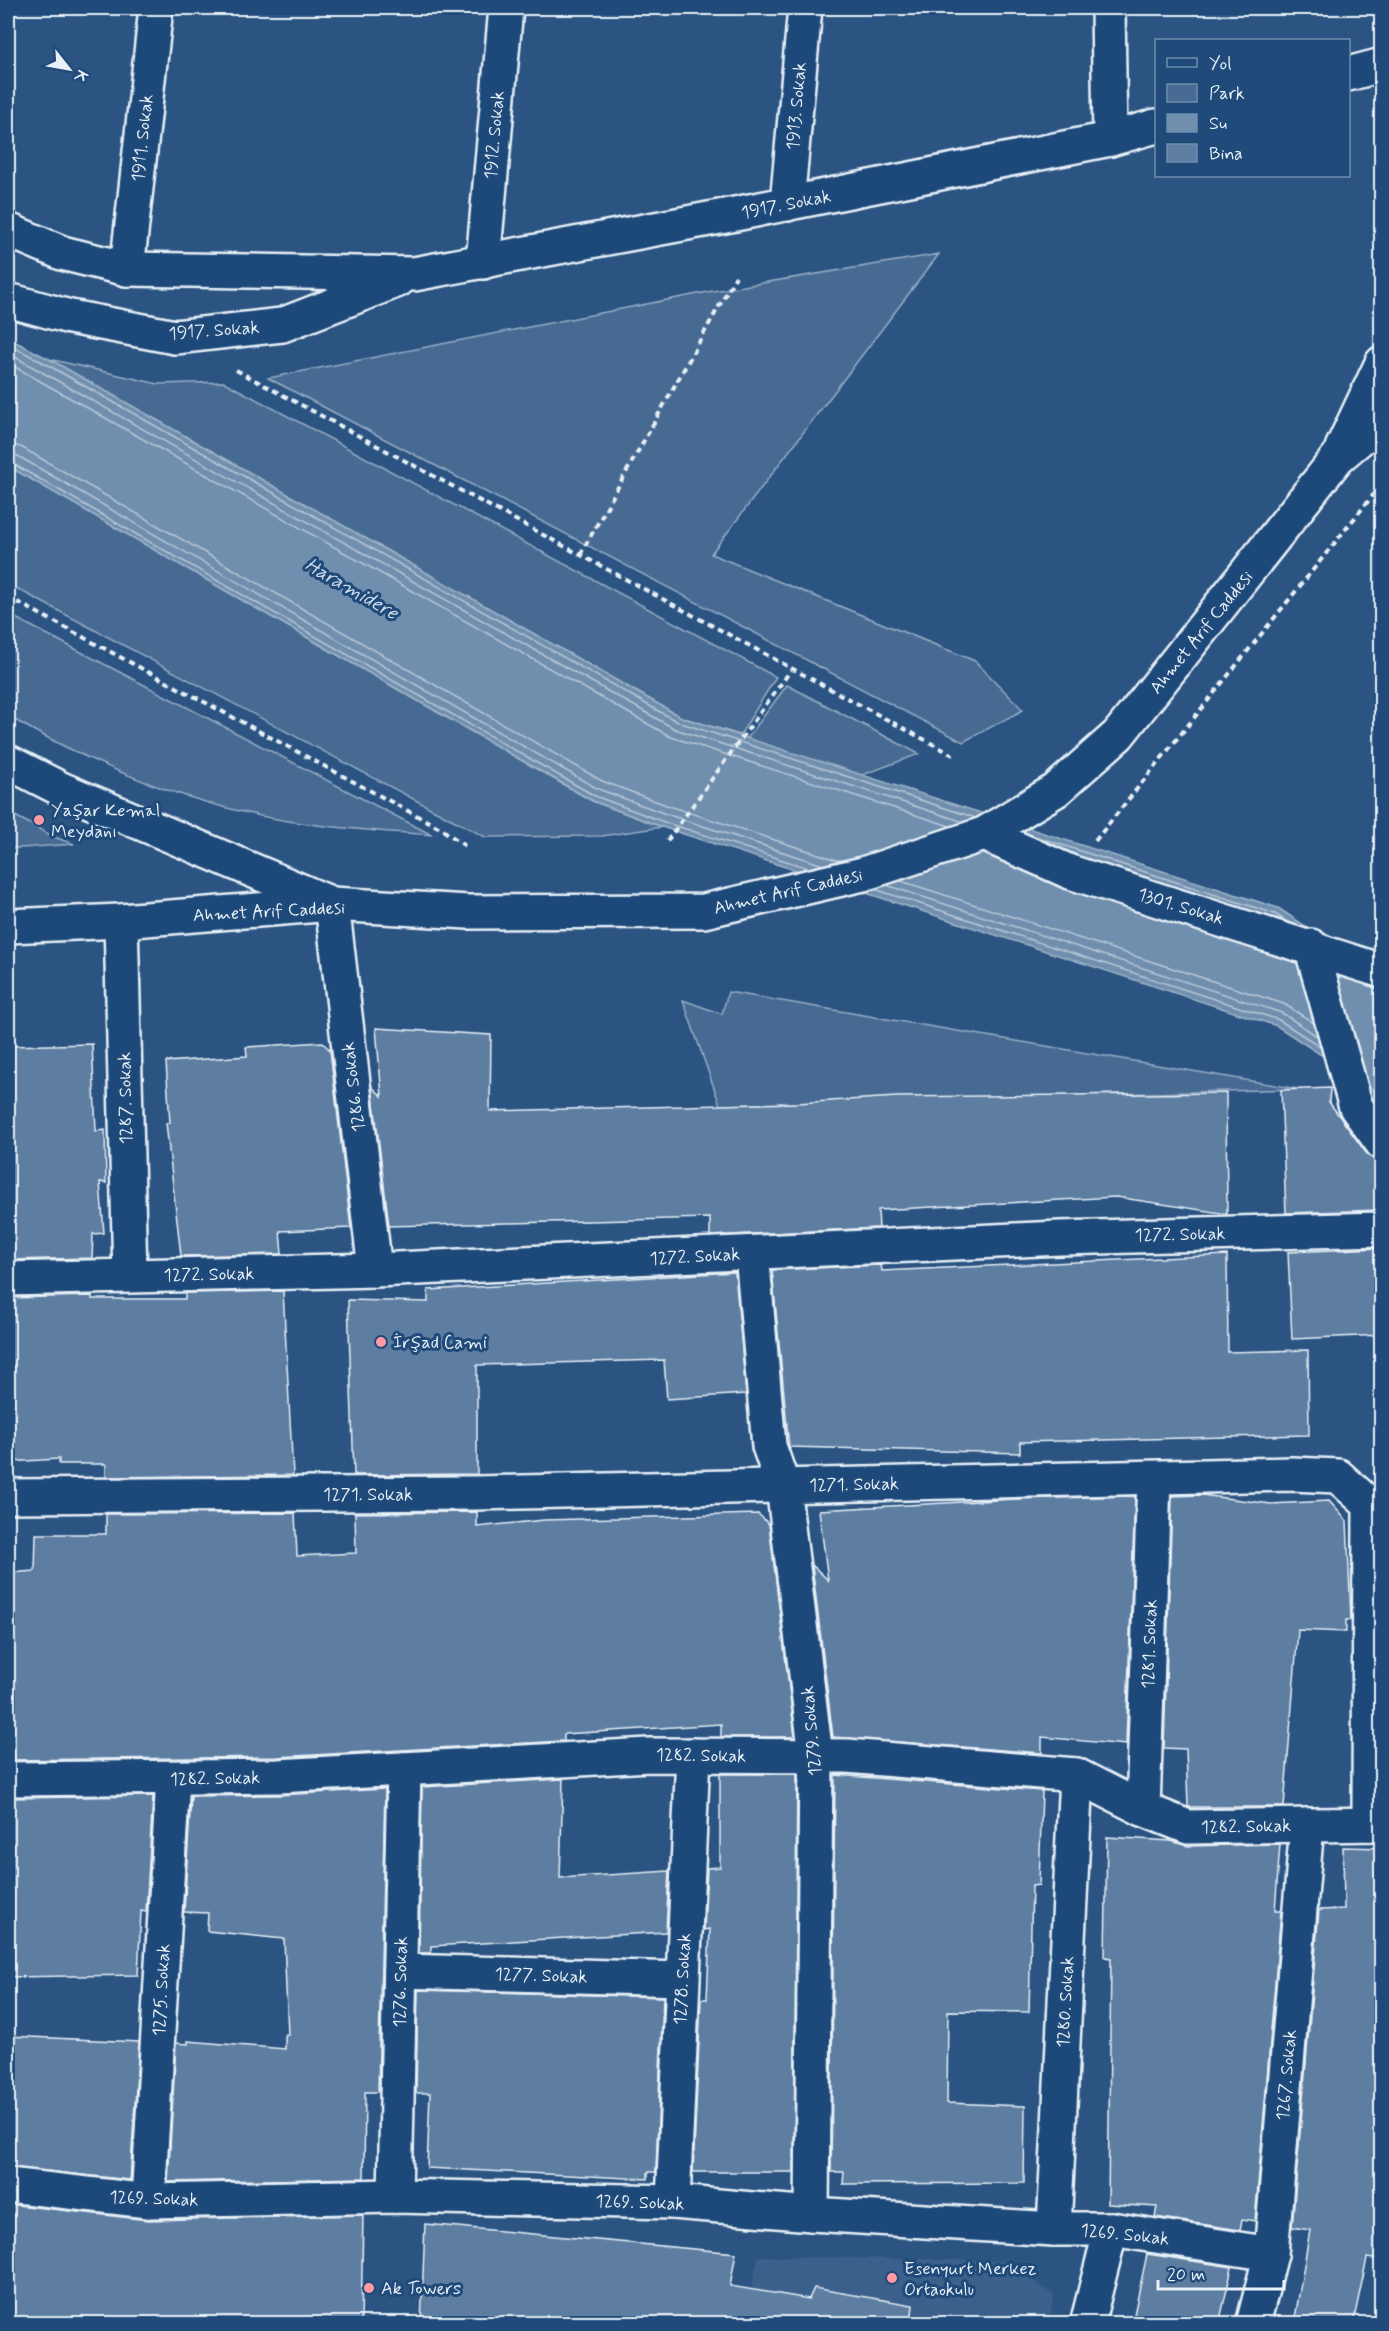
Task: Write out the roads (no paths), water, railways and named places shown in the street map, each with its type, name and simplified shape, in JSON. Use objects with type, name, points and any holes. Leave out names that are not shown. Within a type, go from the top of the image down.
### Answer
[{"type":"street","name":"1911. Sokak","points":[[127,269],[156,8]]},
{"type":"street","name":"1912. Sokak","points":[[483,262],[506,8]]},
{"type":"street","name":"1913. Sokak","points":[[787,204],[805,8]]},
{"type":"street","points":[[1107,8],[1110,139]]},
{"type":"street","points":[[1350,73],[1382,65]]},
{"type":"street","name":"1917. Sokak","points":[[8,230],[62,253],[127,269],[414,274],[787,204],[1110,139],[1155,126]]},
{"type":"street","name":"1917. Sokak","points":[[8,300],[70,317],[175,336],[282,325],[414,274]]},
{"type":"street","points":[[1338,458],[1382,363]]},
{"type":"street","name":"Ahmet Arif Caddesi","points":[[8,926],[121,921],[332,904],[468,912],[704,910],[863,874],[984,834],[1056,789],[1118,735],[1338,458],[1382,420]]},
{"type":"street","points":[[8,762],[61,789],[332,904]]},
{"type":"street","name":"1301. Sokak","points":[[984,834],[1070,872],[1311,946],[1382,971]]},
{"type":"street","name":"1286. Sokak","points":[[332,904],[375,1270]]},
{"type":"street","name":"1287. Sokak","points":[[121,921],[130,1275]]},
{"type":"street","points":[[1311,946],[1356,1107],[1382,1143]]},
{"type":"street","name":"1272. Sokak","points":[[8,1279],[375,1270],[1060,1238],[1382,1229]]},
{"type":"street","name":"1279. Sokak","points":[[752,1253],[769,1446],[783,1486],[816,1756],[812,2214]]},
{"type":"street","name":"1271. Sokak","points":[[8,1496],[475,1493],[1292,1474],[1338,1476],[1370,1505],[1375,1824]]},
{"type":"street","name":"1281. Sokak","points":[[1143,1809],[1154,1478]]},
{"type":"street","name":"1282. Sokak","points":[[8,1779],[173,1779],[650,1755],[848,1756],[1076,1775],[1143,1809],[1188,1827],[1375,1824]]},
{"type":"street","name":"1278. Sokak","points":[[673,2202],[693,1755]]},
{"type":"street","name":"1276. Sokak","points":[[395,2196],[404,1769]]},
{"type":"street","name":"1280. Sokak","points":[[1054,2229],[1076,1775]]},
{"type":"street","name":"1275. Sokak","points":[[148,2201],[173,1779]]},
{"type":"street","name":"1267. Sokak","points":[[1253,2324],[1271,2254],[1307,1825]]},
{"type":"street","name":"1277. Sokak","points":[[400,1971],[682,1980]]},
{"type":"street","name":"1269. Sokak","points":[[8,2185],[148,2201],[395,2196],[673,2202],[812,2214],[1054,2229],[1111,2229],[1271,2254]]},
{"type":"street","points":[[1087,2324],[1111,2229]]},
{"type":"water","name":"Haramidere","points":[[8,338],[49,359],[681,717],[1278,908],[1381,976],[1381,1094],[1277,1026],[662,827],[593,801],[8,466]]},
{"type":"place","name":"Yaşar Kemal Meydanı","points":[[39,820]]},
{"type":"place","name":"İrşad Cami","points":[[381,1342]]},
{"type":"place","name":"Esenyurt Merkez Ortaokulu","points":[[892,2278]]},
{"type":"place","name":"Ak Towers","points":[[369,2288]]}]
